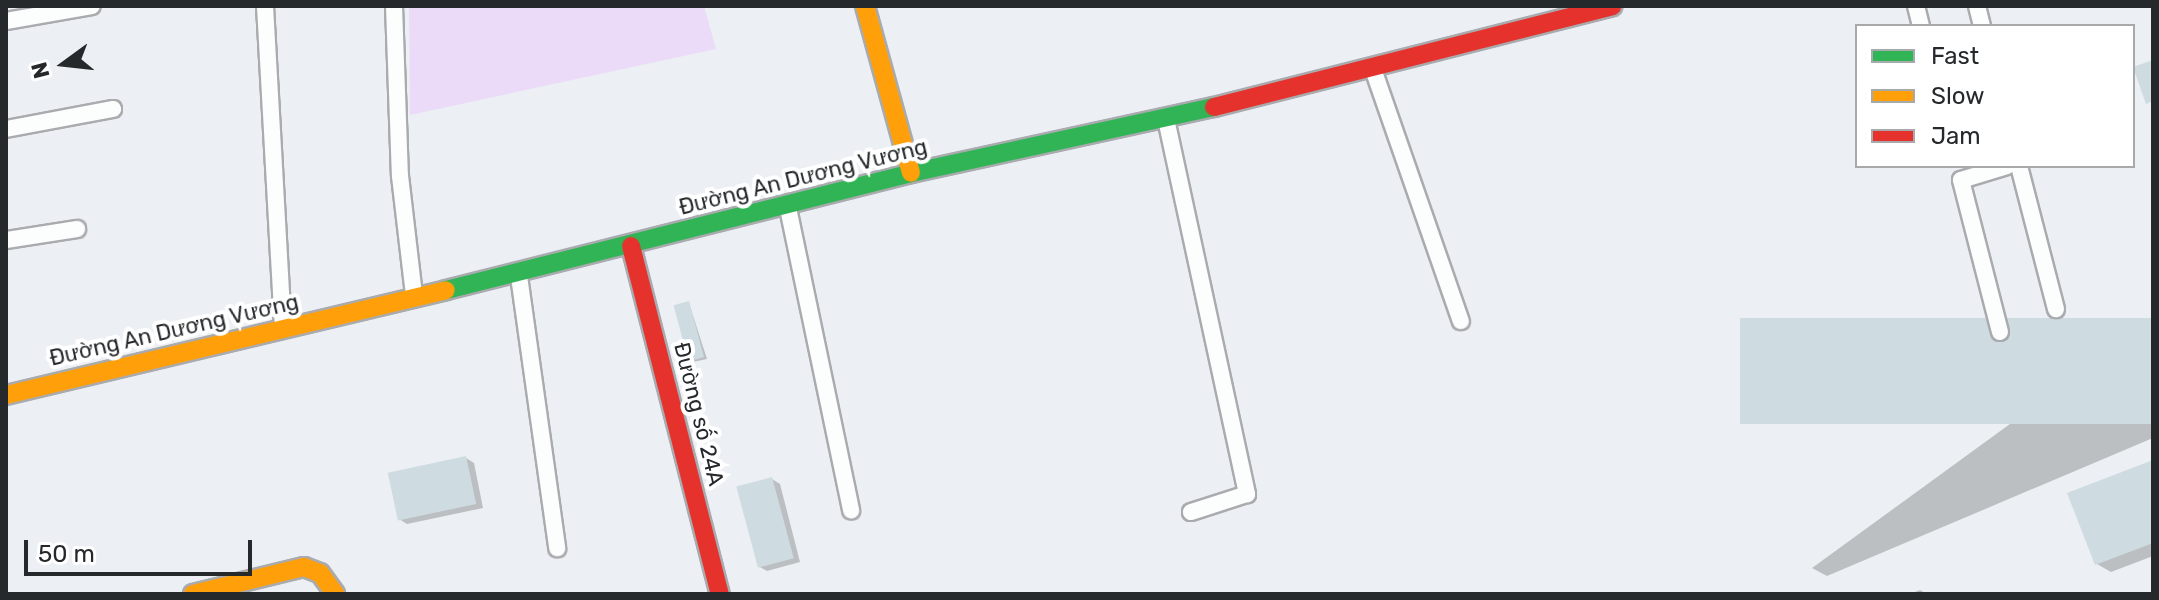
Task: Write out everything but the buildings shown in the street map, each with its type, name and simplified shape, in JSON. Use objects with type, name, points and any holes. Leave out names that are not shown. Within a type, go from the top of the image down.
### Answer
[{"type":"main road","points":[[865,6],[911,173]]},
{"type":"main road","name":"Đường An Dương Vương","points":[[6,395],[788,208],[911,173],[1166,119],[1612,6]]},
{"type":"main road","name":"Đường số 24A","points":[[631,246],[720,594]]},
{"type":"main road","points":[[193,594],[304,567],[320,573],[335,594]]},
{"type":"lane","points":[[6,21],[92,6]]},
{"type":"lane","points":[[265,6],[283,329]]},
{"type":"lane","points":[[394,6],[400,176],[414,296]]},
{"type":"lane","points":[[1373,67],[1461,321]]},
{"type":"lane","points":[[6,129],[113,109]]},
{"type":"lane","points":[[1166,119],[1247,494],[1191,512]]},
{"type":"lane","points":[[1993,168],[1959,173],[2000,332]]},
{"type":"lane","points":[[2020,168],[2056,309]]},
{"type":"lane","points":[[788,208],[851,510]]},
{"type":"lane","points":[[6,240],[77,229]]},
{"type":"lane","points":[[518,274],[557,548]]},
{"type":"shaded area","points":[[409,6],[704,6],[716,49],[410,115]]},
{"type":"traffic: fast","points":[[446,290],[911,173],[1214,107]]},
{"type":"traffic: slow","points":[[865,6],[911,173]]},
{"type":"traffic: slow","points":[[6,395],[446,290]]},
{"type":"traffic: slow","points":[[193,594],[304,567],[320,573],[335,594]]},
{"type":"traffic: jam","points":[[1214,107],[1612,6]]},
{"type":"traffic: jam","points":[[631,246],[720,594]]}]
